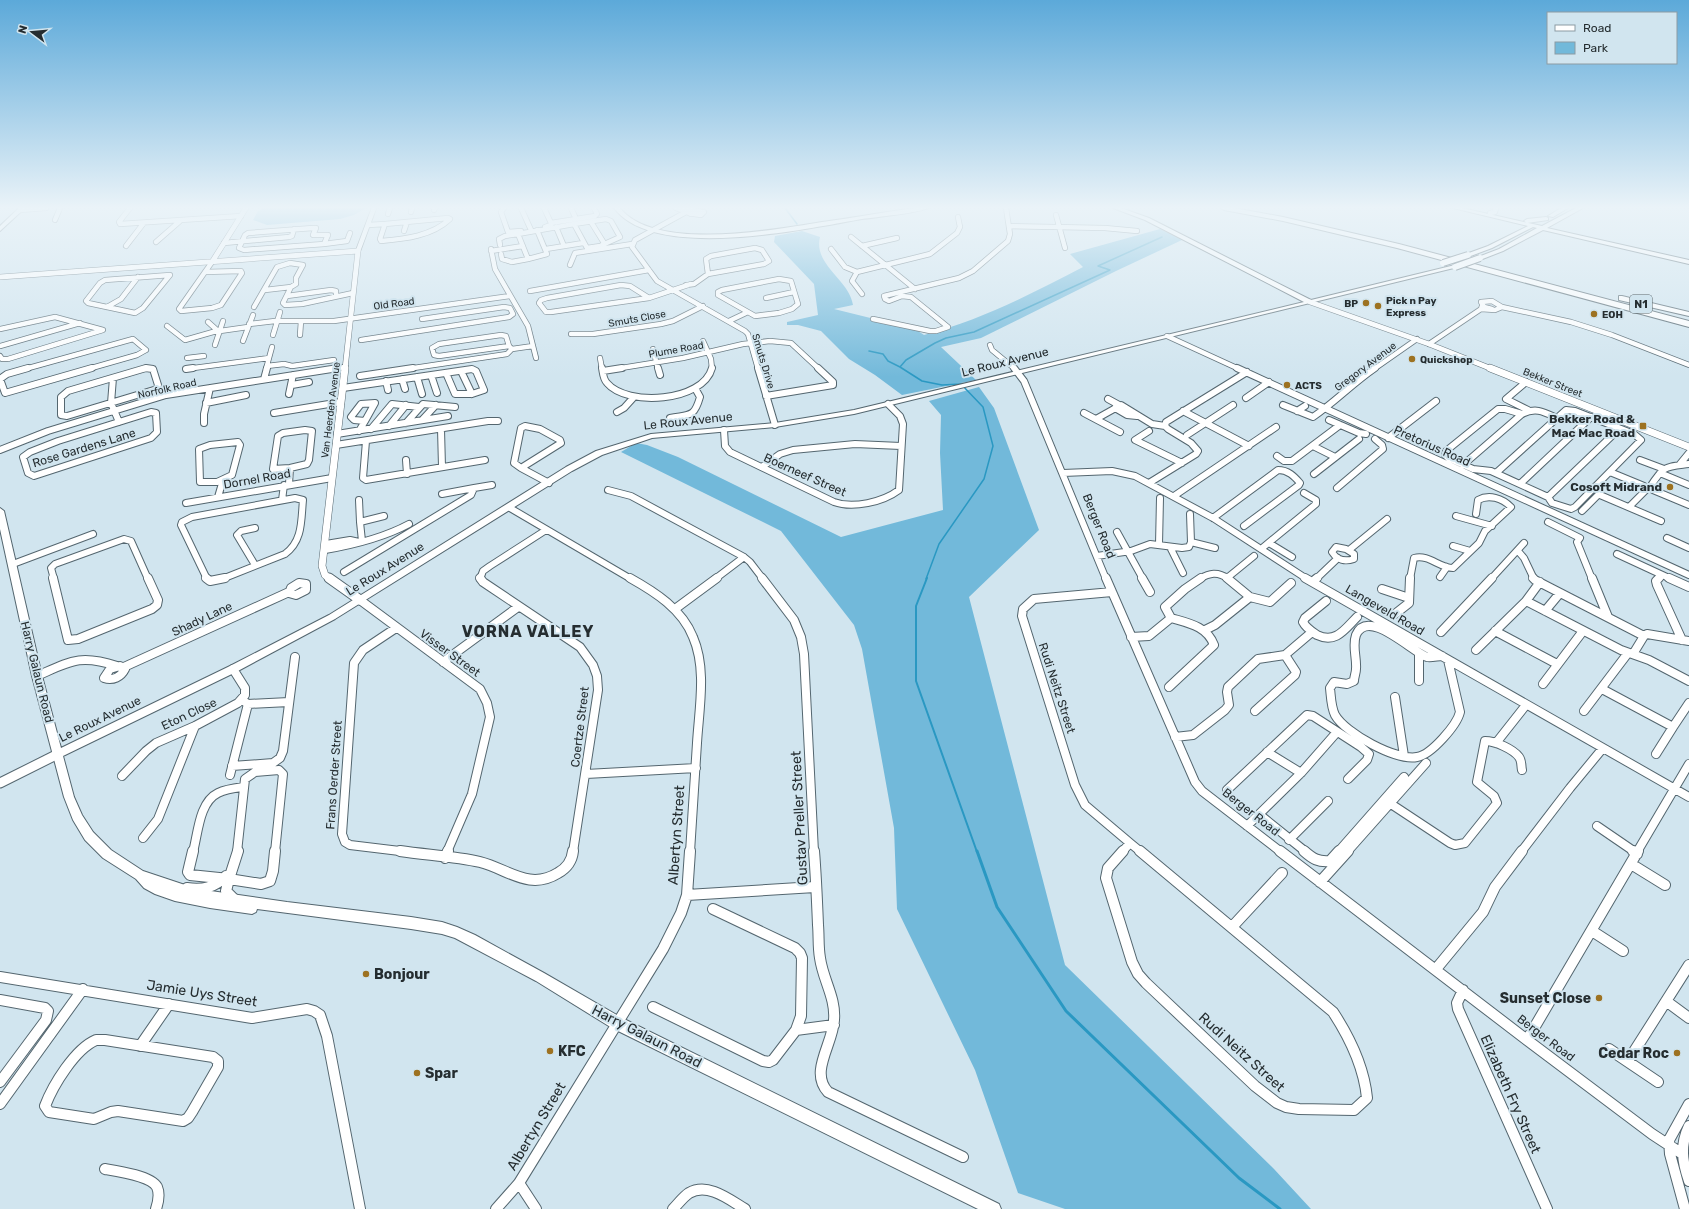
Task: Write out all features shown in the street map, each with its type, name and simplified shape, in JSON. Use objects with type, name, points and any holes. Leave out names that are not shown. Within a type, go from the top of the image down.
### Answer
[{"type":"highway","points":[[1465,264],[1689,325]]},
{"type":"highway","name":"N1","points":[[1484,264],[1689,316]]},
{"type":"main road","points":[[1237,264],[1306,299]]},
{"type":"main road","points":[[1240,264],[1306,299]]},
{"type":"main road","name":"Le Roux Avenue","points":[[58,754],[233,669],[326,620],[600,453],[635,441],[664,434],[776,425],[828,417],[888,404],[1269,311],[1306,299],[1439,264]]},
{"type":"main road","name":"Le Roux Avenue","points":[[1269,311],[1306,299],[1317,300],[1460,264]]},
{"type":"main road","name":"Harry Galaun Road","points":[[0,511],[37,676],[69,796],[78,817],[89,836],[107,854],[139,875],[197,894],[287,908],[411,923],[442,928],[457,933],[471,939],[540,977],[617,1023],[994,1209]]},
{"type":"main road","name":"Harry Galaun Road","points":[[139,875],[142,880],[154,888],[192,899],[222,905],[256,909],[287,908]]},
{"type":"street","points":[[0,277],[172,264]]},
{"type":"street","points":[[170,275],[108,279],[100,283],[86,301],[136,313],[141,310],[153,294],[160,289],[178,264]]},
{"type":"street","points":[[206,272],[235,270],[241,271],[242,273],[221,305],[196,310],[181,311],[179,309],[211,264]]},
{"type":"street","points":[[254,307],[280,265],[293,264]]},
{"type":"street","points":[[264,290],[291,287],[296,284],[296,278],[302,264]]},
{"type":"street","name":"Van Heerden Avenue","points":[[356,264],[349,318],[343,388],[322,566],[324,573],[360,600]]},
{"type":"street","points":[[494,264],[495,269],[527,323],[533,346],[534,358],[544,356]]},
{"type":"street","name":"Smuts Drive","points":[[645,264],[657,281],[745,331],[751,343],[776,425]]},
{"type":"street","points":[[707,264],[708,274]]},
{"type":"street","points":[[649,298],[630,286],[622,285],[547,298],[541,300],[539,303],[544,311],[548,313],[649,298],[660,296],[671,289],[691,284],[708,274],[762,264]]},
{"type":"street","points":[[843,264],[845,267],[858,272],[893,264]]},
{"type":"street","points":[[873,319],[936,331],[949,327],[913,298],[902,296],[889,301],[885,299],[884,296],[968,274],[980,264]]},
{"type":"street","points":[[887,266],[915,289]]},
{"type":"street","points":[[530,291],[649,270]]},
{"type":"street","points":[[858,272],[852,281],[862,294]]},
{"type":"street","points":[[107,307],[120,299],[138,277]]},
{"type":"street","points":[[781,279],[791,281],[798,304],[795,309],[761,316],[754,315],[747,311],[719,296],[718,292],[726,289],[781,279]]},
{"type":"street","points":[[291,287],[283,303],[286,305],[353,293]]},
{"type":"street","points":[[287,296],[331,290],[336,291],[336,295]]},
{"type":"street","points":[[766,298],[794,292]]},
{"type":"street","name":"Old Road","points":[[167,326],[187,340],[219,331],[278,321],[329,321],[510,295]]},
{"type":"street","name":"Bekker Street","points":[[1306,299],[1378,327],[1409,336]]},
{"type":"street","name":"Bekker Street","points":[[1317,300],[1689,446]]},
{"type":"street","points":[[1429,344],[1482,307],[1482,302],[1490,301],[1502,307],[1584,326],[1612,335],[1689,365]]},
{"type":"street","name":"Smuts Close","points":[[571,334],[593,334],[661,324],[673,321],[703,306]]},
{"type":"street","points":[[425,307],[428,318]]},
{"type":"street","points":[[422,331],[422,319],[425,307]]},
{"type":"street","points":[[361,340],[509,317],[513,314],[511,310],[506,307],[422,319]]},
{"type":"street","points":[[1482,307],[1492,309],[1500,309],[1502,307]]},
{"type":"street","points":[[728,320],[747,311]]},
{"type":"street","points":[[273,335],[280,312]]},
{"type":"street","points":[[243,341],[253,315]]},
{"type":"street","points":[[0,329],[53,317],[103,330],[8,359],[2,359],[0,356]]},
{"type":"street","points":[[215,345],[223,321]]},
{"type":"street","points":[[328,329],[329,321]]},
{"type":"street","points":[[208,322],[219,331]]},
{"type":"street","points":[[300,335],[301,322]]},
{"type":"street","points":[[0,346],[80,323]]},
{"type":"street","points":[[360,376],[507,354],[510,352],[510,347],[506,336],[497,335],[439,344],[432,348],[432,353],[439,356],[510,347],[533,346]]},
{"type":"street","name":"Pretorius Road","points":[[1167,336],[1269,382],[1368,432],[1386,437],[1689,575]]},
{"type":"street","name":"Gregory Avenue","points":[[1325,409],[1358,380],[1417,339]]},
{"type":"street","points":[[0,397],[5,393],[137,355],[146,349],[136,340],[129,340],[7,374],[0,379],[5,393]]},
{"type":"street","points":[[600,358],[605,380],[608,385],[619,392],[634,397],[650,398],[669,396],[695,388],[704,381],[711,372],[712,364],[703,341]]},
{"type":"street","name":"Plume Road","points":[[603,371],[708,353],[730,346],[782,341],[791,343],[833,382],[833,385],[827,387],[766,396]]},
{"type":"street","name":"Berger Road","points":[[990,345],[993,351],[1019,372],[1063,473],[1131,637],[1195,782],[1202,791],[1527,1040],[1669,1146],[1681,1153]]},
{"type":"street","points":[[264,379],[272,347]]},
{"type":"street","points":[[653,349],[660,375]]},
{"type":"street","points":[[187,358],[205,354],[202,367]]},
{"type":"street","points":[[186,370],[269,358]]},
{"type":"street","points":[[267,366],[284,364],[292,366],[334,360]]},
{"type":"street","name":"Norfolk Road","points":[[0,450],[48,431],[166,395],[345,367]]},
{"type":"street","points":[[151,368],[153,369],[158,386],[154,390],[111,402],[68,415],[61,414],[62,397],[64,394],[74,389],[151,368]]},
{"type":"street","points":[[343,388],[472,369],[476,371],[485,388],[483,392],[472,394],[454,393],[446,373]]},
{"type":"street","points":[[461,371],[472,394]]},
{"type":"street","points":[[1165,426],[1166,422],[1247,372]]},
{"type":"street","points":[[289,394],[293,375]]},
{"type":"street","points":[[431,375],[437,393]]},
{"type":"street","points":[[417,377],[422,394]]},
{"type":"street","points":[[111,402],[114,388],[113,378]]},
{"type":"street","points":[[402,379],[404,390]]},
{"type":"street","points":[[386,381],[388,390]]},
{"type":"street","points":[[292,385],[309,382]]},
{"type":"street","points":[[1246,398],[1269,382]]},
{"type":"street","points":[[1526,382],[1506,399],[1528,410]]},
{"type":"street","points":[[204,423],[203,418],[210,388]]},
{"type":"street","points":[[670,418],[692,414],[696,410],[700,397],[695,388]]},
{"type":"street","points":[[206,403],[246,395]]},
{"type":"street","points":[[617,412],[624,408],[634,397]]},
{"type":"street","points":[[1108,399],[1127,415],[1141,416],[1152,424],[1165,426],[1197,448],[1196,454],[1150,483]]},
{"type":"street","points":[[1328,420],[1340,425],[1368,432],[1367,437],[1375,439],[1386,437],[1436,401]]},
{"type":"street","name":"Rose Gardens Lane","points":[[111,402],[119,422]]},
{"type":"street","points":[[274,412],[341,402]]},
{"type":"street","points":[[406,423],[424,403],[452,406],[439,418]]},
{"type":"street","points":[[371,428],[392,404],[420,407]]},
{"type":"street","name":"Boerneef Street","points":[[724,430],[725,446],[730,452],[842,505],[855,505],[894,494],[899,490],[902,420],[888,404]]},
{"type":"street","points":[[389,426],[406,405]]},
{"type":"street","points":[[422,420],[436,405]]},
{"type":"street","points":[[1187,435],[1233,405]]},
{"type":"street","points":[[1283,405],[1310,417],[1325,409]]},
{"type":"street","points":[[1096,419],[1118,406]]},
{"type":"street","points":[[1297,411],[1305,406]]},
{"type":"street","points":[[1496,473],[1565,411],[1569,410],[1634,434],[1641,440],[1573,508],[1564,508],[1552,502],[1548,497],[1496,473],[1484,469],[1473,469],[1447,457],[1445,453],[1446,451],[1498,409],[1505,409],[1522,414]]},
{"type":"street","points":[[1463,465],[1528,410],[1537,409],[1557,418]]},
{"type":"street","name":"Rose Gardens Lane","points":[[155,412],[157,432],[151,438],[132,445],[90,457],[35,476],[29,474],[23,457],[28,453],[58,441],[119,422],[155,412]]},
{"type":"street","points":[[1183,412],[1249,446]]},
{"type":"street","points":[[1084,413],[1120,432]]},
{"type":"street","points":[[337,434],[448,416]]},
{"type":"street","points":[[1520,484],[1590,418]]},
{"type":"street","points":[[336,447],[498,420]]},
{"type":"street","points":[[358,431],[365,421]]},
{"type":"street","points":[[1277,456],[1282,460],[1290,462],[1340,425]]},
{"type":"street","points":[[521,468],[557,447],[561,443],[560,441],[531,426],[522,426],[514,460],[515,464],[521,468],[549,483]]},
{"type":"street","points":[[1174,496],[1276,427]]},
{"type":"street","points":[[441,429],[442,467]]},
{"type":"street","points":[[1548,497],[1619,429]]},
{"type":"street","points":[[311,430],[309,461],[302,466],[290,468],[276,470],[272,467],[278,437],[283,433],[311,430]]},
{"type":"street","points":[[1149,431],[1135,440],[1182,463]]},
{"type":"street","points":[[1659,435],[1689,442]]},
{"type":"street","points":[[1314,474],[1358,439]]},
{"type":"street","points":[[1337,488],[1383,449],[1382,445],[1375,439]]},
{"type":"street","points":[[218,497],[223,480],[232,475],[240,445],[238,442],[210,445],[201,448],[198,451],[200,482],[204,483],[223,480]]},
{"type":"street","points":[[366,443],[363,478],[365,480],[485,460]]},
{"type":"street","points":[[762,467],[780,454],[793,450],[855,444],[901,446]]},
{"type":"street","points":[[1313,446],[1335,456]]},
{"type":"street","points":[[1680,464],[1689,453]]},
{"type":"street","points":[[406,460],[407,474]]},
{"type":"street","points":[[1640,460],[1689,485]]},
{"type":"street","points":[[1629,507],[1662,471],[1680,464],[1689,464]]},
{"type":"street","points":[[282,500],[287,485],[290,468]]},
{"type":"street","points":[[1213,518],[1278,470],[1285,470],[1295,477],[1300,483],[1299,485],[1244,526]]},
{"type":"street","name":"Langeveld Road","points":[[1063,473],[1112,471],[1135,476],[1150,483],[1213,518],[1312,582],[1602,748],[1689,796]]},
{"type":"street","points":[[1610,472],[1689,505]]},
{"type":"street","name":"Dornel Road","points":[[186,503],[332,478]]},
{"type":"street","points":[[442,494],[492,485]]},
{"type":"street","points":[[344,572],[471,495],[474,488]]},
{"type":"street","name":"Gustav Preller Street","points":[[608,490],[631,496],[744,557],[758,572],[794,620],[801,637],[804,654],[815,887],[820,959],[834,999],[835,1007],[834,1025],[820,1071],[820,1084],[823,1088],[963,1157]]},
{"type":"street","points":[[1499,499],[1507,492]]},
{"type":"street","points":[[1261,549],[1316,504],[1316,500],[1304,493]]},
{"type":"street","points":[[1582,512],[1599,495],[1661,522]]},
{"type":"street","points":[[1395,614],[1408,604],[1410,573],[1414,558],[1429,559],[1453,568],[1479,542],[1485,531],[1511,508],[1509,504],[1499,499],[1485,496],[1477,501],[1476,514]]},
{"type":"street","points":[[299,498],[303,500],[295,545],[285,554],[255,566],[219,580],[207,580],[181,523],[185,519],[192,517],[282,500],[299,498]]},
{"type":"street","points":[[1159,545],[1160,498]]},
{"type":"street","points":[[360,500],[361,541]]},
{"type":"street","name":"Albertyn Street","points":[[496,1209],[519,1182],[673,932],[687,895],[700,708],[700,663],[696,644],[690,630],[675,610],[646,589],[510,508]]},
{"type":"street","points":[[1097,556],[1128,552],[1144,546],[1159,545],[1170,547],[1189,547],[1191,542],[1190,514]]},
{"type":"street","points":[[360,522],[384,516]]},
{"type":"street","points":[[1456,516],[1492,526]]},
{"type":"street","points":[[1349,550],[1387,519]]},
{"type":"street","points":[[1548,522],[1580,538],[1577,542],[1608,617]]},
{"type":"street","points":[[325,547],[349,546],[361,541],[390,534],[409,524]]},
{"type":"street","points":[[255,528],[241,531],[237,535],[255,566]]},
{"type":"street","name":"Coertze Street","points":[[445,858],[480,862],[531,881],[543,880],[552,877],[565,869],[572,858],[598,690],[597,676],[593,665],[580,647],[480,581],[479,577],[490,565],[546,530]]},
{"type":"street","points":[[1117,532],[1150,592]]},
{"type":"street","points":[[13,564],[93,534]]},
{"type":"street","points":[[390,534],[398,539]]},
{"type":"street","points":[[1667,538],[1689,548]]},
{"type":"street","points":[[124,539],[130,540],[158,600],[157,605],[152,609],[82,637],[68,640],[50,569],[54,565],[85,553],[124,539]]},
{"type":"street","points":[[78,540],[85,553]]},
{"type":"street","points":[[1191,542],[1215,548]]},
{"type":"street","points":[[1269,543],[1292,557]]},
{"type":"street","points":[[1441,632],[1524,544]]},
{"type":"street","points":[[1453,546],[1470,551]]},
{"type":"street","points":[[1170,547],[1183,572]]},
{"type":"street","points":[[1342,547],[1354,554],[1354,559],[1352,560],[1345,561],[1338,558],[1333,554],[1334,548],[1342,547]]},
{"type":"street","points":[[1518,551],[1525,557],[1532,577],[1644,636]]},
{"type":"street","points":[[1617,554],[1689,587]]},
{"type":"street","points":[[1227,578],[1254,556]]},
{"type":"street","points":[[675,610],[744,557]]},
{"type":"street","points":[[1312,582],[1338,558]]},
{"type":"street","points":[[1440,577],[1447,567]]},
{"type":"street","points":[[1169,686],[1214,645],[1213,641],[1205,630],[1171,618],[1166,610],[1168,603],[1206,574],[1218,573],[1227,578],[1250,597],[1270,602],[1291,583]]},
{"type":"street","points":[[1661,575],[1656,581],[1657,585],[1685,640]]},
{"type":"street","points":[[1476,650],[1526,601],[1540,582]]},
{"type":"street","points":[[1382,589],[1409,598]]},
{"type":"street","name":"Shady Lane","points":[[37,676],[68,663],[84,659],[99,660],[106,667],[121,667],[289,592]]},
{"type":"street","name":"Rudi Neitz Street","points":[[1112,592],[1034,599],[1023,609],[1022,616],[1079,796],[1089,808],[1130,843],[1319,998],[1333,1012],[1339,1020],[1352,1048],[1366,1086],[1367,1098],[1358,1108],[1354,1110],[1299,1109],[1286,1107],[1276,1103],[1256,1086],[1138,974],[1132,962],[1106,878],[1108,868],[1130,843]]},
{"type":"street","points":[[1544,611],[1560,593]]},
{"type":"street","points":[[1205,630],[1215,625],[1250,597]]},
{"type":"street","name":"Visser Street","points":[[360,600],[480,689],[487,703],[490,717],[472,794],[445,858]]},
{"type":"street","points":[[1326,601],[1303,620],[1304,624],[1312,632],[1324,639],[1333,640],[1357,617]]},
{"type":"street","points":[[1526,601],[1630,654],[1649,660],[1689,681]]},
{"type":"street","points":[[443,662],[518,607]]},
{"type":"street","points":[[1131,637],[1149,636],[1171,618]]},
{"type":"street","points":[[1372,626],[1386,631],[1418,653],[1431,658],[1445,658],[1460,712],[1454,725],[1426,753],[1416,757],[1404,756],[1371,743],[1340,722],[1335,716],[1330,688],[1331,684],[1334,682],[1348,684],[1354,681],[1356,668],[1354,644],[1356,634],[1363,627],[1372,626]]},
{"type":"street","name":"Frans Oerder Street","points":[[396,628],[363,650],[354,663],[342,837],[347,844],[445,858]]},
{"type":"street","points":[[1543,684],[1583,630]]},
{"type":"street","points":[[1495,631],[1557,664]]},
{"type":"street","points":[[1175,737],[1193,734],[1225,710],[1228,705],[1228,688],[1260,658],[1285,655],[1312,632]]},
{"type":"street","points":[[1584,711],[1644,636],[1652,634],[1685,640]]},
{"type":"street","points":[[1418,653],[1419,681]]},
{"type":"street","points":[[1256,711],[1295,675],[1296,672],[1285,655]]},
{"type":"street","points":[[232,766],[273,763],[279,760],[283,751],[296,657]]},
{"type":"street","name":"Shady Lane","points":[[106,667],[104,678],[111,680],[123,673],[121,667]]},
{"type":"street","points":[[230,775],[242,723],[246,692],[233,669]]},
{"type":"street","points":[[1602,690],[1673,727]]},
{"type":"street","points":[[1395,697],[1404,756]]},
{"type":"street","points":[[245,702],[289,702]]},
{"type":"street","name":"Eton Close","points":[[122,776],[146,751],[156,743],[195,726],[233,706],[245,702]]},
{"type":"street","points":[[1656,754],[1689,703]]},
{"type":"street","points":[[1496,743],[1526,704]]},
{"type":"street","points":[[1227,790],[1306,715],[1313,716],[1361,747],[1369,754],[1367,760],[1348,779]]},
{"type":"street","points":[[143,838],[158,818],[195,726]]},
{"type":"street","points":[[1247,826],[1301,773],[1337,732]]},
{"type":"street","points":[[1391,804],[1450,843],[1455,845],[1465,843],[1497,803],[1495,796],[1479,785],[1476,780],[1484,743],[1488,740],[1496,743],[1518,756],[1521,761],[1522,770]]},
{"type":"street","points":[[1436,969],[1483,912],[1495,887],[1602,748]]},
{"type":"street","points":[[1266,752],[1301,773]]},
{"type":"street","points":[[0,783],[58,754]]},
{"type":"street","points":[[1320,882],[1426,763]]},
{"type":"street","points":[[1527,1040],[1689,764]]},
{"type":"street","points":[[586,774],[696,768]]},
{"type":"street","points":[[175,887],[198,889],[210,888],[219,885],[227,879],[233,869],[242,826],[243,787],[245,779],[255,772],[278,769],[282,772],[274,871],[270,881],[265,884],[227,879],[190,874],[188,872],[203,812],[207,803],[218,792],[243,787]]},
{"type":"street","points":[[1260,814],[1315,860],[1326,863],[1330,861],[1404,777]]},
{"type":"street","points":[[1290,840],[1328,801]]},
{"type":"street","points":[[1597,826],[1637,854]]},
{"type":"street","points":[[1631,864],[1665,885]]},
{"type":"street","points":[[1232,927],[1282,873]]},
{"type":"street","points":[[227,879],[227,893],[235,900]]},
{"type":"street","points":[[687,895],[815,887]]},
{"type":"street","points":[[653,1007],[763,1061],[769,1062],[773,1060],[796,1030],[802,1008],[802,958],[800,953],[796,948],[713,909]]},
{"type":"street","points":[[1592,931],[1623,951]]},
{"type":"street","points":[[1628,1061],[1689,965]]},
{"type":"street","name":"Jamie Uys Street","points":[[0,977],[252,1018],[268,1017],[294,1009],[313,1010],[319,1014],[324,1024],[327,1036],[360,1209]]},
{"type":"street","points":[[0,1104],[83,990]]},
{"type":"street","name":"Elizabeth Fry Street","points":[[1463,990],[1457,1003],[1458,1009],[1547,1209]]},
{"type":"street","points":[[0,1000],[48,1009],[46,1020],[0,1082]]},
{"type":"street","points":[[1666,1001],[1689,1018]]},
{"type":"street","points":[[140,1046],[169,1004]]},
{"type":"street","points":[[796,1030],[834,1025]]},
{"type":"street","points":[[96,1040],[105,1040],[140,1046],[213,1058],[218,1061],[216,1071],[188,1118],[183,1121],[177,1121],[118,1111],[111,1112],[99,1118],[86,1119],[49,1112],[46,1110],[46,1101],[50,1094],[80,1051],[89,1043],[96,1040]]},
{"type":"street","points":[[1609,1049],[1658,1082]]},
{"type":"street","points":[[1685,1209],[1669,1146],[1670,1137],[1689,1104]]},
{"type":"street","points":[[1689,1126],[1681,1144],[1681,1153],[1689,1181]]},
{"type":"street","points":[[105,1168],[123,1172],[153,1183],[157,1186],[159,1193],[156,1209]]},
{"type":"street","points":[[519,1182],[536,1209]]},
{"type":"street","points":[[673,1209],[694,1191],[707,1190],[718,1194],[745,1209]]},
{"type":"green space","points":[[795,264],[826,264],[845,287],[853,305],[834,309],[915,329],[924,335],[966,322],[1005,306],[1083,267],[1080,264],[1130,264],[981,338],[941,347],[976,380],[902,395],[875,375],[849,359],[821,331],[798,325],[787,325],[787,322],[818,315],[814,284]]},
{"type":"green space","points":[[979,387],[994,408],[1039,530],[969,597],[1065,965],[1274,1169],[1311,1209],[1065,1209],[1018,1193],[975,1070],[897,909],[894,828],[862,649],[854,625],[781,531],[621,452],[636,443],[647,445],[678,457],[841,537],[943,510],[940,453],[941,415],[929,401]]},
{"type":"waterway","points":[[900,367],[906,360],[935,343],[946,338],[974,332],[1110,270],[1098,266],[1101,264]]},
{"type":"waterway","points":[[869,351],[883,354],[888,361],[900,367]]},
{"type":"waterway","points":[[900,367],[922,381],[942,385],[961,384],[983,407],[993,446],[984,479],[939,544],[926,579]]},
{"type":"waterway","points":[[927,578],[916,606],[916,681],[977,852]]},
{"type":"waterway","points":[[977,851],[997,907],[1066,1011],[1239,1178],[1280,1209]]},
{"type":"place","name":"BP","points":[[1366,303]]},
{"type":"place","name":"Pick n Pay Express","points":[[1378,306]]},
{"type":"place","name":"EOH","points":[[1594,314]]},
{"type":"place","name":"Quickshop","points":[[1412,359]]},
{"type":"place","name":"ACTS","points":[[1287,385]]},
{"type":"place","name":"Bekker Road & Mac Mac Road","points":[[1643,426]]},
{"type":"place","name":"Cosoft Midrand","points":[[1670,487]]},
{"type":"place","name":"Bonjour","points":[[366,974]]},
{"type":"place","name":"Sunset Close","points":[[1599,998]]},
{"type":"place","name":"KFC","points":[[550,1051]]},
{"type":"place","name":"Cedar Roc","points":[[1677,1053]]},
{"type":"place","name":"Spar","points":[[417,1073]]},
{"type":"district","name":"VORNA VALLEY","points":[[528,631]]}]
